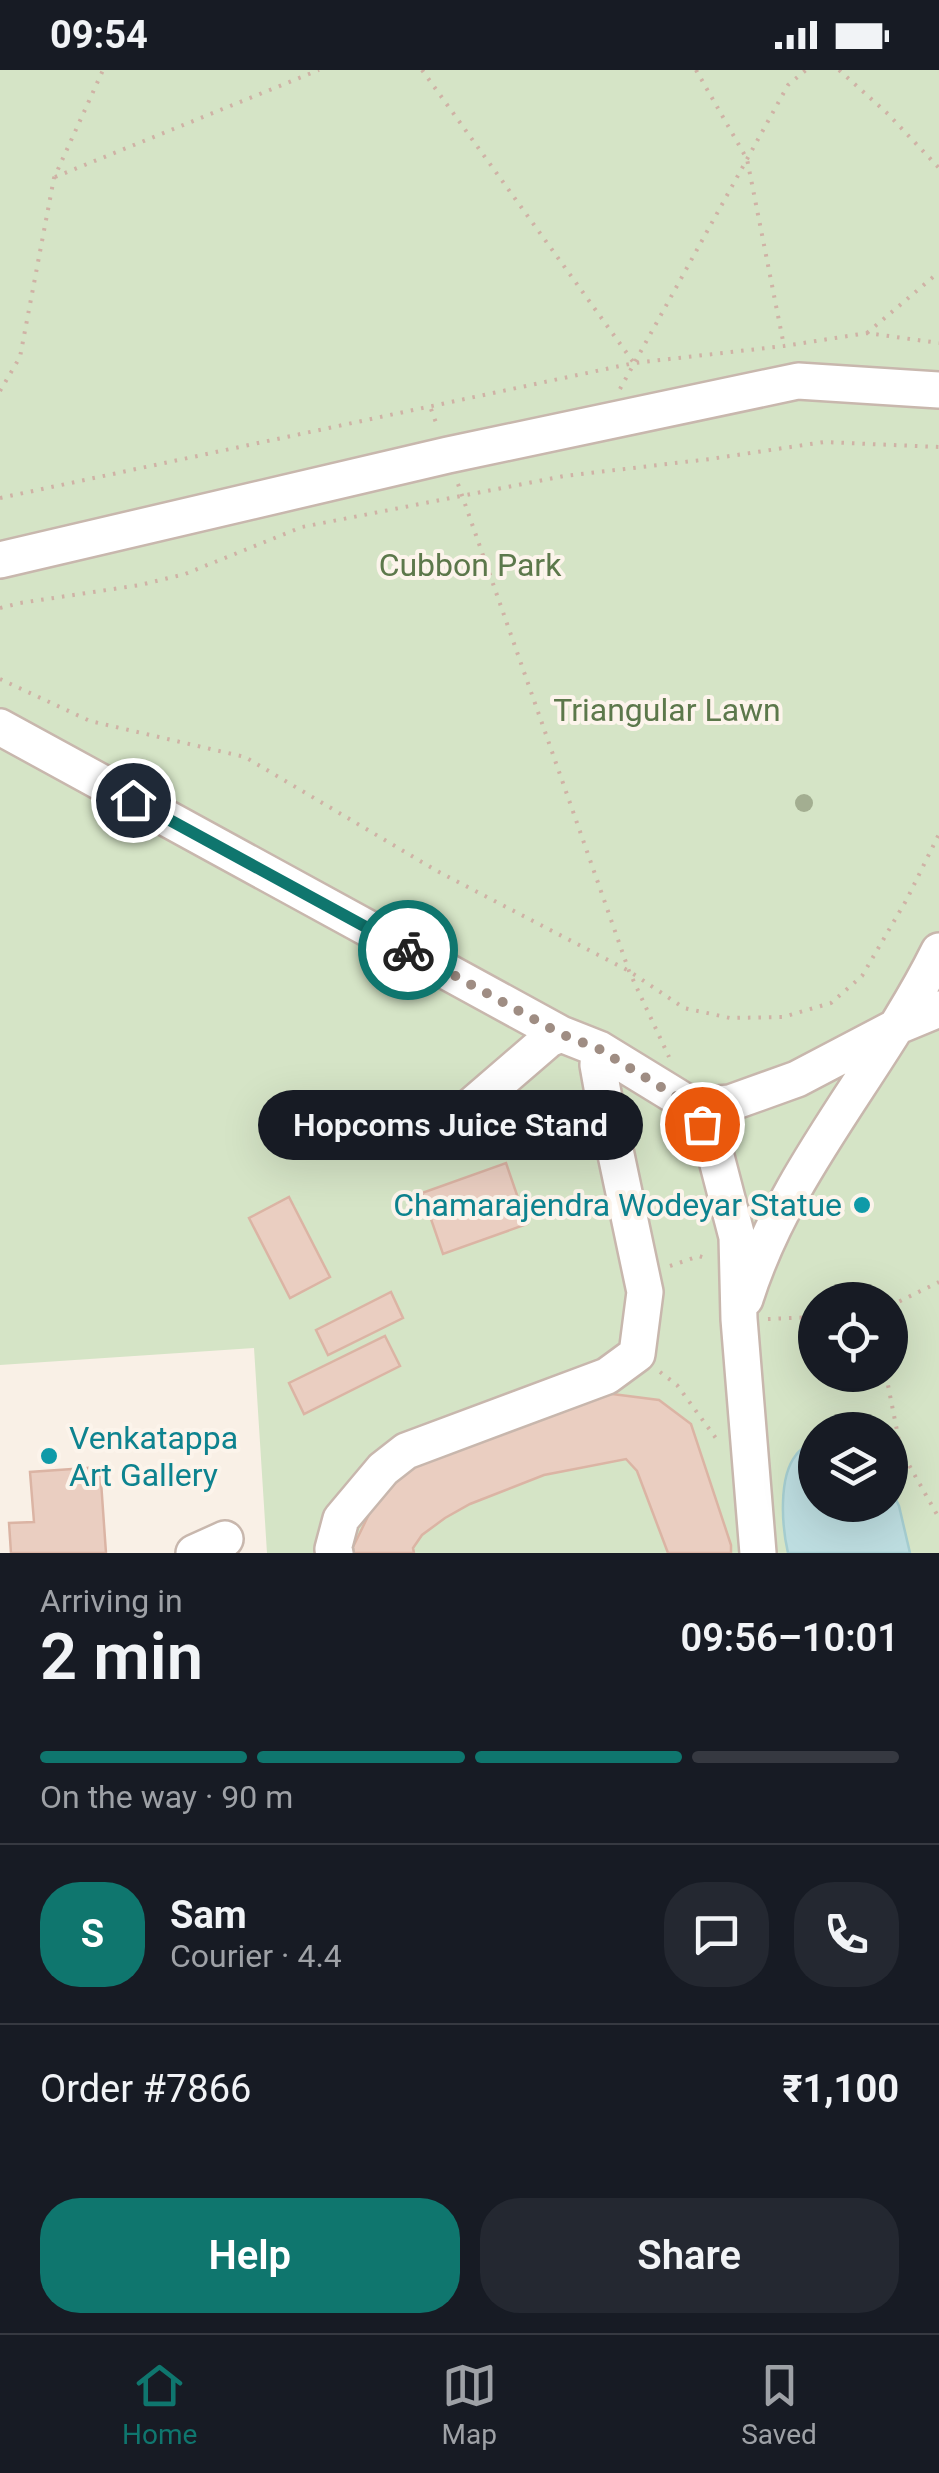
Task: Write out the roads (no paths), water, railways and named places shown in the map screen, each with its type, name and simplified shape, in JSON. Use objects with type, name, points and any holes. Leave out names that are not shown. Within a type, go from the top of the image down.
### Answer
[{"type":"street","points":[[0,560],[448,455],[798,382],[939,390]]},
{"type":"street","points":[[0,727],[561,1034],[599,1049],[692,1106],[712,1141],[738,1236],[739,1319],[758,1553]]},
{"type":"street","points":[[739,1319],[752,1276],[789,1200],[833,1123],[898,1026],[939,951]]},
{"type":"street","points":[[692,1106],[730,1103],[798,1079],[898,1026],[939,1009]]},
{"type":"street","points":[[432,1140],[548,1040],[561,1034]]},
{"type":"street","points":[[335,1553],[341,1519],[384,1469],[406,1451],[606,1376],[637,1354],[645,1292],[602,1093],[599,1049]]},
{"type":"water","points":[[796,1455],[798,1522],[903,1522],[910,1553],[788,1553],[784,1489]]},
{"type":"place","name":"Hopcoms Juice Stand","points":[[702,1124]]},
{"type":"place","name":"Chamarajendra Wodeyar Statue","points":[[862,1205]]},
{"type":"place","name":"Venkatappa Art Gallery","points":[[49,1456]]},
{"type":"park label","name":"Cubbon Park","points":[[470,565]]},
{"type":"park label","name":"Triangular Lawn","points":[[667,710]]}]
